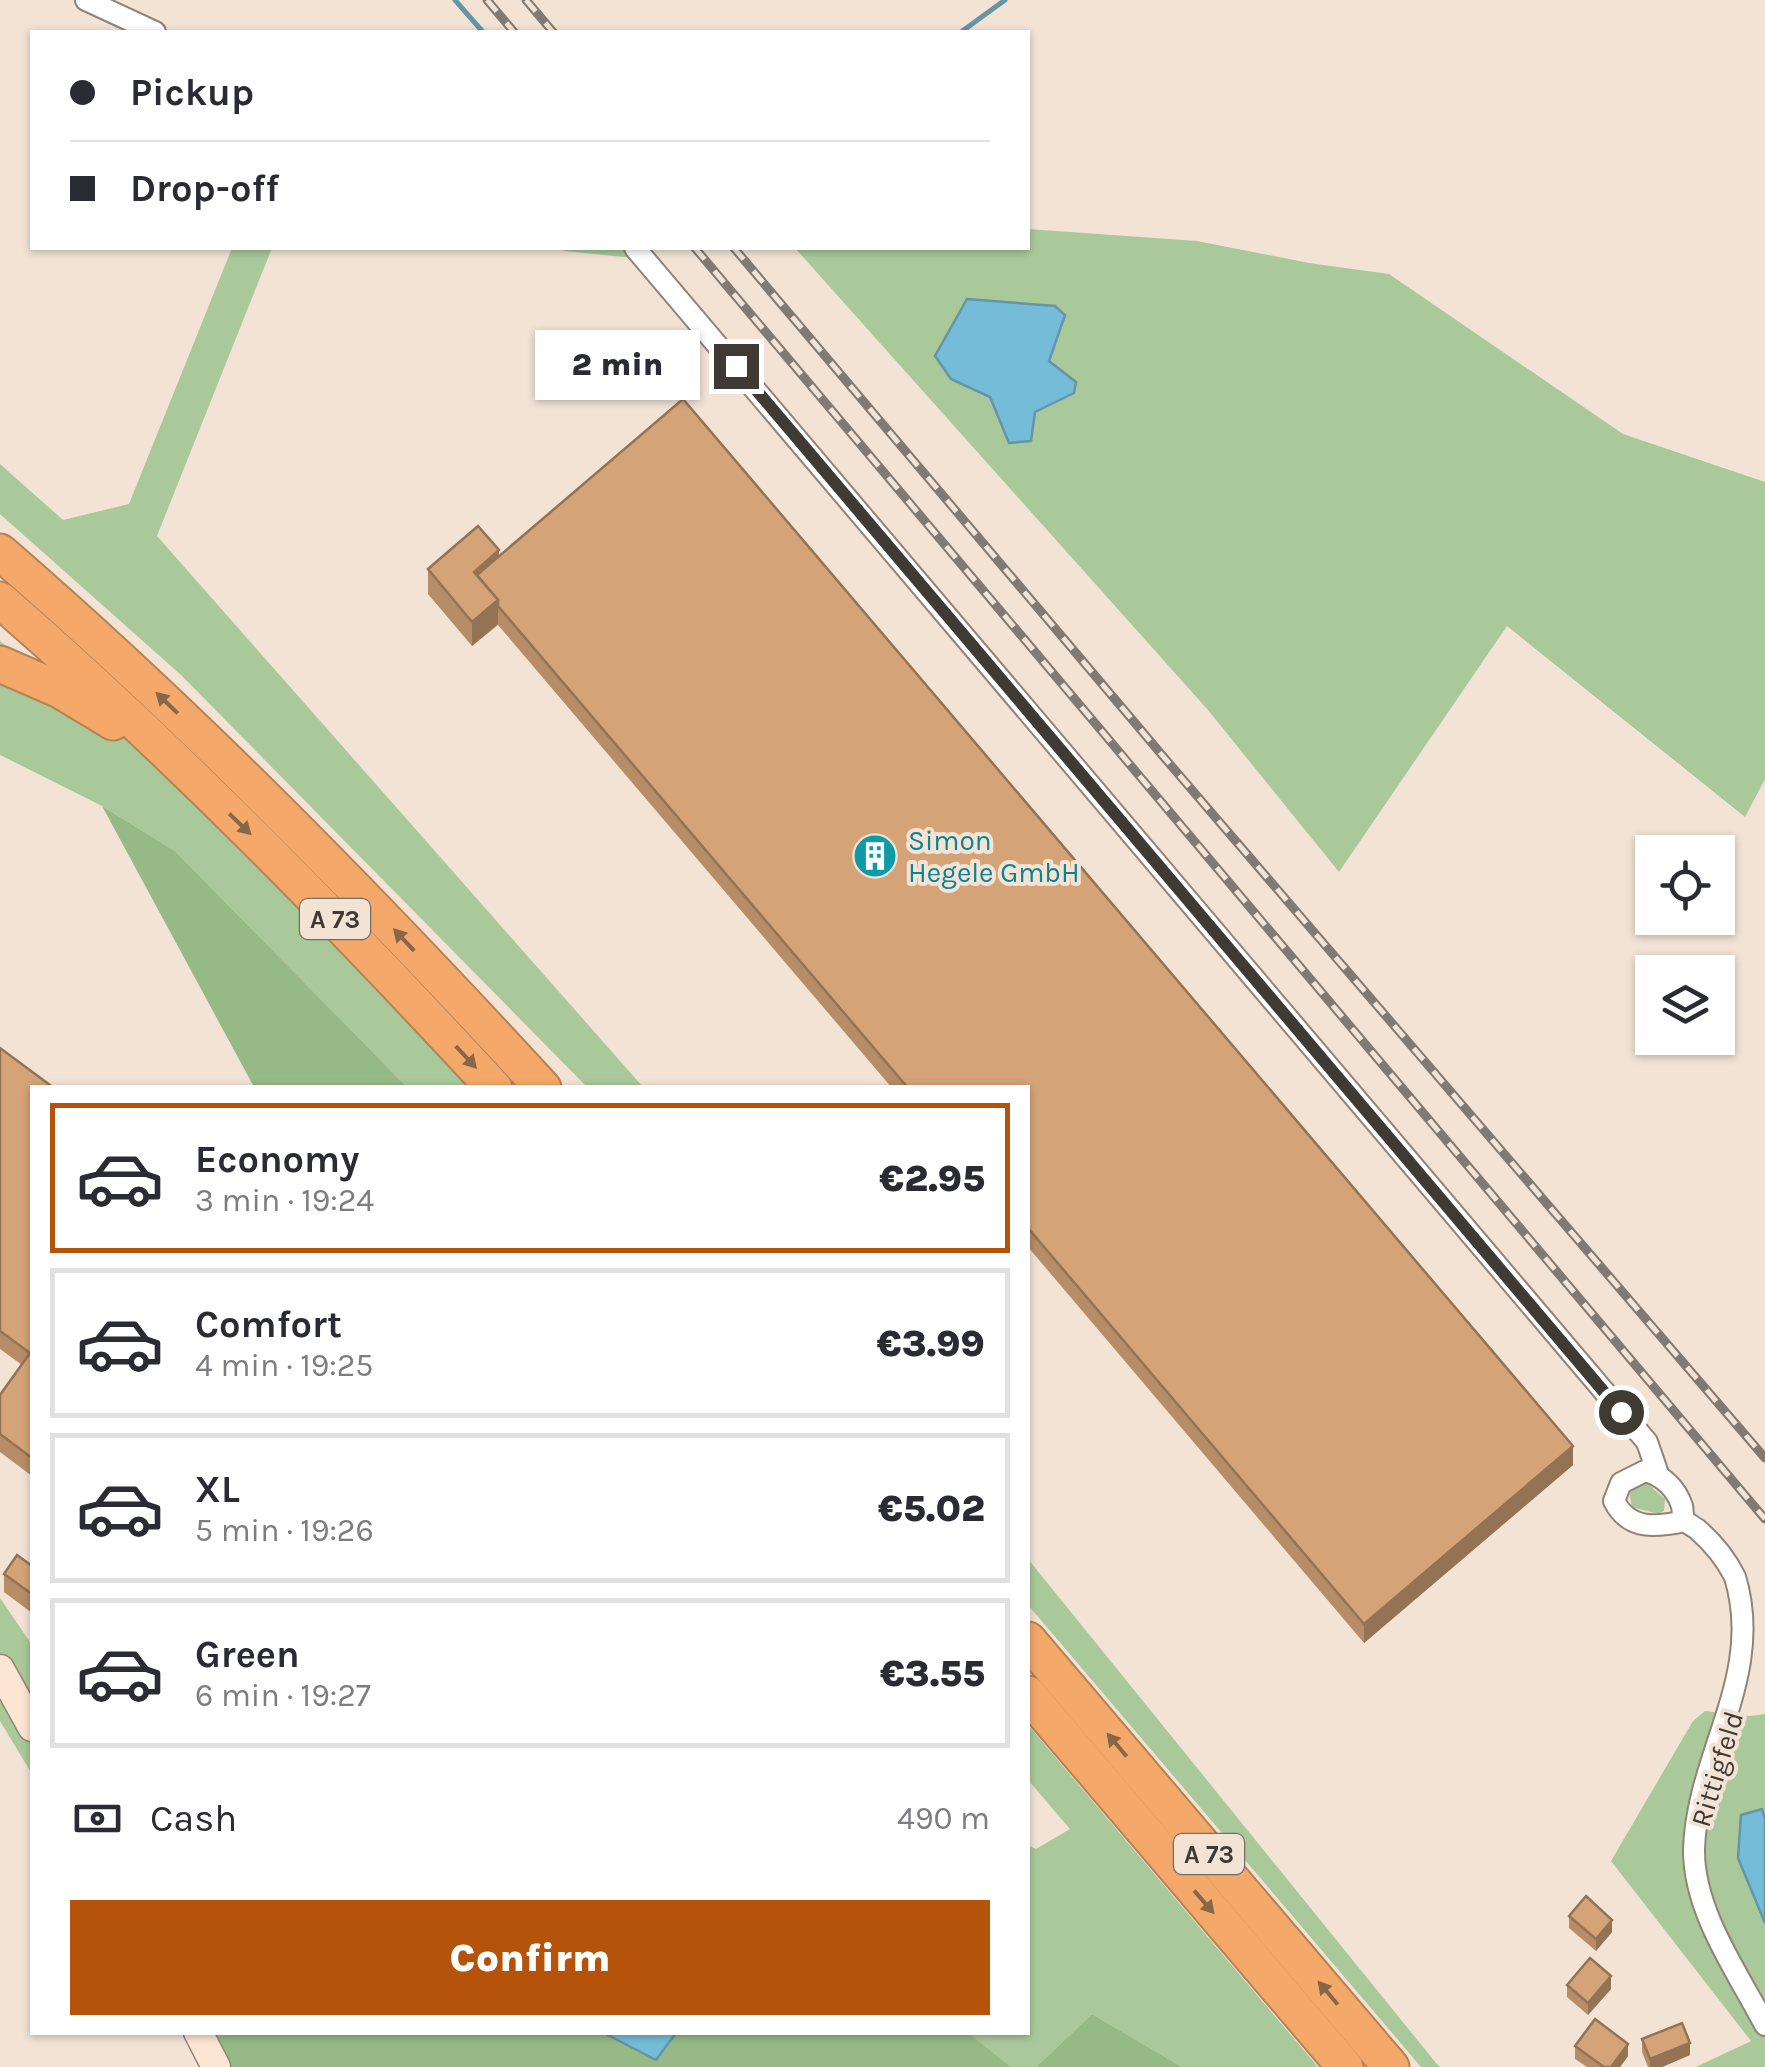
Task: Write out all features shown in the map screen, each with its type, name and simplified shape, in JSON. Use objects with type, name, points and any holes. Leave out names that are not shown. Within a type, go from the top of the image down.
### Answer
[{"type":"highway","name":"A 73","points":[[0,552],[98,637],[338,869],[539,1085]]},
{"type":"highway","name":"A 73","points":[[0,600],[303,885],[491,1085]]},
{"type":"highway","points":[[0,664],[60,690],[170,756]]},
{"type":"highway","name":"A 73","points":[[1030,1642],[1391,2067]]},
{"type":"highway","name":"A 73","points":[[1030,1696],[1345,2067]]},
{"type":"main road","points":[[0,1670],[30,1723]]},
{"type":"main road","points":[[200,2035],[216,2067]]},
{"type":"street","points":[[86,0],[152,30]]},
{"type":"street","name":"Rittigfeld","points":[[637,250],[1647,1442],[1658,1474],[1681,1503],[1685,1521],[1720,1553],[1747,1605],[1750,1656],[1745,1682],[1705,1788],[1694,1852],[1699,1887],[1710,1920],[1765,2025]]},
{"type":"street","points":[[1658,1474],[1644,1471],[1622,1483],[1614,1502],[1619,1511],[1641,1526],[1685,1521]]},
{"type":"green space","points":[[1030,229],[1197,241],[1389,274],[1623,434],[1765,482],[1765,779],[1745,817],[1507,626],[1339,872],[1208,710],[797,250],[1030,250]]},
{"type":"green space","points":[[231,250],[271,250],[157,536],[641,1085],[585,1085],[181,675],[0,514],[0,464],[63,520],[129,504]]},
{"type":"green space","points":[[562,250],[646,250],[653,260]]},
{"type":"green space","points":[[0,641],[141,748],[296,903],[466,1085],[405,1085],[175,851],[102,806],[0,755]]},
{"type":"green space","points":[[102,806],[175,851],[405,1085],[253,1085]]},
{"type":"green space","points":[[1641,1483],[1648,1484],[1665,1499],[1664,1511],[1658,1514],[1632,1507],[1629,1492]]},
{"type":"green space","points":[[1030,1561],[1440,2067],[1421,2067],[1030,1607]]},
{"type":"green space","points":[[0,1598],[30,1642],[30,1771],[0,1721]]},
{"type":"green space","points":[[1705,1711],[1765,1714],[1765,2067],[1696,2067],[1751,2041],[1611,1861],[1693,1721]]},
{"type":"green space","points":[[1030,1727],[1318,2067],[1182,2067],[1092,2014],[1036,2067],[1011,2067],[970,2035],[1030,2035],[1030,1846],[1036,1849],[1070,1829],[1030,1782]]},
{"type":"green space","points":[[1092,2014],[1182,2067],[1036,2067]]},
{"type":"green space","points":[[187,2035],[971,2035],[1011,2067],[211,2067]]},
{"type":"water","points":[[967,299],[1055,306],[1065,315],[1049,361],[1076,382],[1074,393],[1035,412],[1031,441],[1009,443],[990,397],[951,379],[935,356]]},
{"type":"water","points":[[1762,1809],[1765,1923],[1738,1858],[1741,1815]]},
{"type":"water","points":[[608,2035],[675,2035],[656,2060]]},
{"type":"building","name":"Simon Hegele GmbH","points":[[683,399],[1573,1446],[1364,1624],[1030,1230],[1030,1085],[905,1085],[498,606],[498,600],[477,575]]},
{"type":"building","points":[[478,526],[499,550],[474,572],[498,600],[472,622],[428,569]]},
{"type":"building","points":[[0,1048],[50,1085],[30,1085],[30,1353],[0,1331]]},
{"type":"building","points":[[30,1353],[30,1456],[0,1434],[0,1395]]},
{"type":"building","points":[[17,1555],[30,1565],[30,1593],[4,1574]]},
{"type":"building","points":[[1586,1896],[1612,1920],[1596,1939],[1569,1916]]},
{"type":"building","points":[[1590,1958],[1611,1976],[1588,2003],[1567,1985]]},
{"type":"building","points":[[1595,2019],[1628,2044],[1611,2067],[1604,2067],[1575,2046]]},
{"type":"building","points":[[1682,2023],[1690,2043],[1650,2059],[1642,2039]]},
{"type":"waterway","points":[[455,0],[481,30]]},
{"type":"waterway","points":[[964,30],[1005,0]]},
{"type":"railway","points":[[487,0],[512,30]]},
{"type":"railway","points":[[526,0],[551,30]]},
{"type":"railway","points":[[697,250],[1765,1519]]},
{"type":"railway","points":[[736,250],[1162,755],[1765,1458]]},
{"type":"place","name":"Simon Hegele GmbH","points":[[875,856]]},
{"type":"route","points":[[736,366],[1621,1412]]}]
